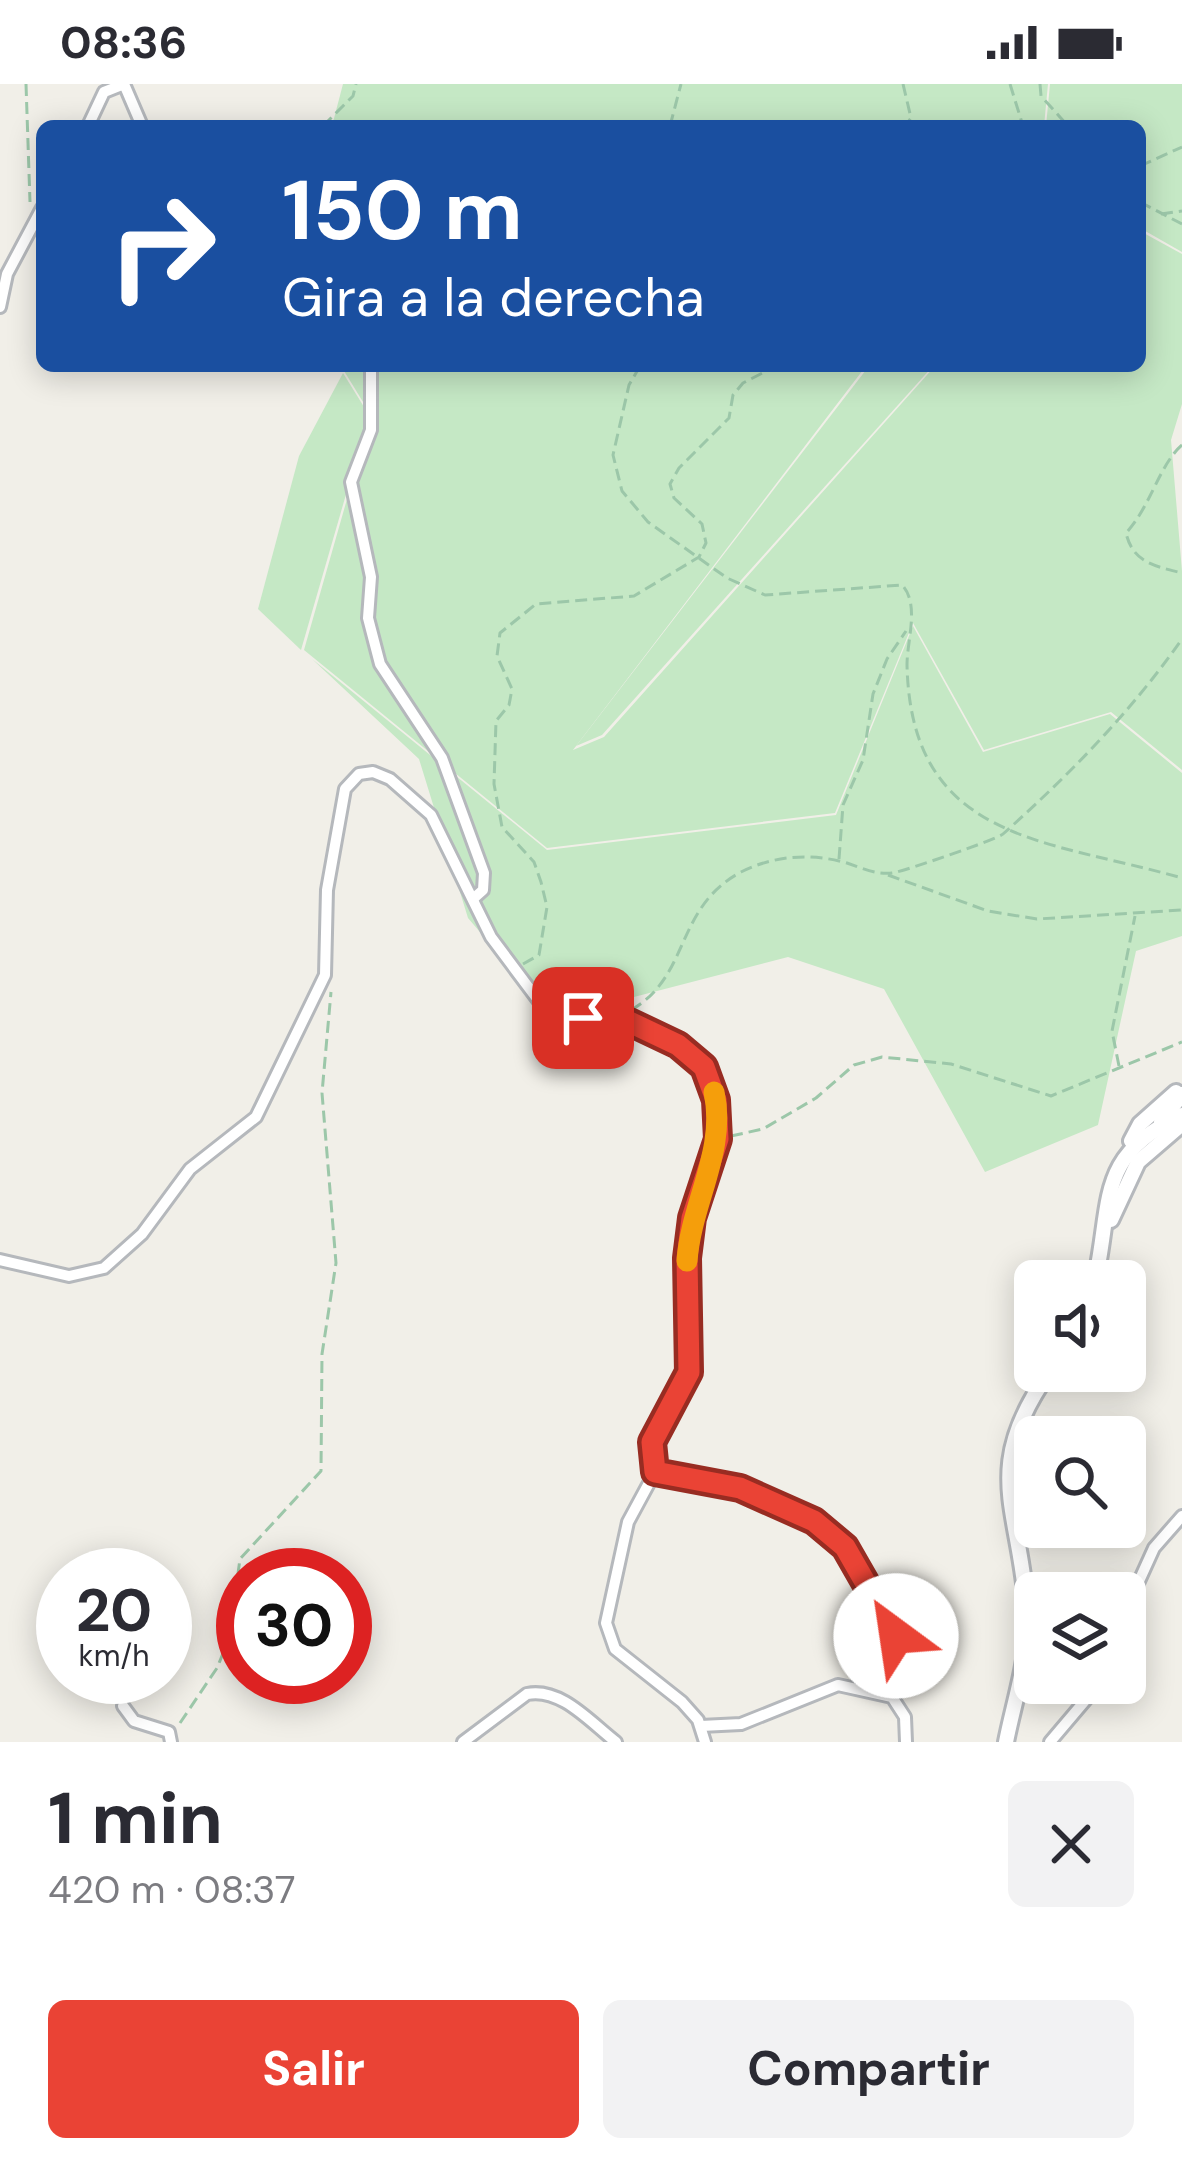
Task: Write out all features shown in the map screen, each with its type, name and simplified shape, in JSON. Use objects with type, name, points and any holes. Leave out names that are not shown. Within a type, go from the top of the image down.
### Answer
[{"type":"street","points":[[91,120],[104,92],[124,84],[139,120]]},
{"type":"street","points":[[0,307],[36,214]]},
{"type":"street","points":[[371,372],[370,430],[351,482],[371,577],[368,618],[380,664],[442,758],[456,792],[484,874],[483,890],[474,898]]},
{"type":"street","points":[[0,1260],[69,1276],[104,1268],[126,1249],[190,1169],[256,1117],[325,975],[327,890],[345,789],[358,774],[373,772],[418,799],[512,970],[541,1004],[599,1020],[619,1017],[678,1045],[704,1067],[716,1100],[718,1139],[692,1218],[689,1372],[652,1442],[655,1472],[628,1522],[607,1633],[615,1649],[682,1702],[701,1726],[705,1742]]},
{"type":"street","points":[[1103,1242],[1123,1192],[1182,1092]]},
{"type":"street","points":[[1099,1260],[1113,1182],[1130,1146],[1162,1125]]},
{"type":"street","points":[[1006,1742],[1028,1628],[1009,1510],[1009,1462],[1022,1418],[1037,1392]]},
{"type":"street","points":[[655,1472],[740,1488],[796,1510],[830,1532],[891,1621],[899,1656],[892,1697],[904,1717],[906,1742]]},
{"type":"street","points":[[1143,1572],[1154,1548],[1182,1516]]},
{"type":"street","points":[[701,1726],[741,1724],[838,1685],[892,1697]]},
{"type":"street","points":[[463,1742],[527,1694],[539,1692],[554,1694],[616,1742]]},
{"type":"street","points":[[1050,1742],[1082,1704]]},
{"type":"street","points":[[123,1706],[134,1720],[170,1737]]},
{"type":"path","points":[[26,84],[30,221]]},
{"type":"path","points":[[328,120],[352,96],[356,84]]},
{"type":"path","points":[[672,120],[681,84]]},
{"type":"path","points":[[903,84],[909,120]]},
{"type":"path","points":[[1010,84],[1021,120]]},
{"type":"path","points":[[1040,84],[1041,96],[1063,120]]},
{"type":"path","points":[[1146,163],[1182,147]]},
{"type":"path","points":[[1146,205],[1182,224]]},
{"type":"path","points":[[1161,214],[1182,211]]},
{"type":"path","points":[[637,372],[624,402],[616,470],[633,508],[699,556],[765,595],[902,585],[910,593],[909,693],[918,746],[949,794],[1007,829],[1182,878]]},
{"type":"path","points":[[512,970],[539,955],[547,907],[533,862],[502,827],[494,784],[496,721],[509,705],[512,689],[497,656],[500,633],[536,604],[634,596],[699,556],[706,543],[702,524],[674,497],[670,484],[679,468],[729,418],[734,395],[743,383],[764,372]]},
{"type":"path","points":[[1182,445],[1168,457],[1146,511],[1126,533],[1130,550],[1148,565],[1182,573]]},
{"type":"path","points":[[839,861],[843,806],[863,760],[873,694],[886,659],[909,628]]},
{"type":"path","points":[[886,874],[1001,836],[1124,715],[1182,639]]},
{"type":"path","points":[[619,1017],[658,991],[706,895],[758,865],[819,855],[988,911],[1037,919],[1182,910]]},
{"type":"path","points":[[1119,1068],[1112,1031],[1135,914]]},
{"type":"path","points":[[170,1737],[190,1713],[223,1653],[240,1559],[321,1471],[322,1354],[336,1263],[322,1093],[332,981],[325,975]]},
{"type":"path","points":[[718,1139],[764,1129],[816,1099],[854,1065],[882,1057],[951,1064],[1051,1096],[1182,1042]]},
{"type":"green space","points":[[343,84],[1048,84],[1045,120],[334,120]]},
{"type":"green space","points":[[1050,84],[1182,84],[1182,252],[1146,231],[1146,120],[1047,120]]},
{"type":"green space","points":[[1146,234],[1182,254],[1182,404],[1171,440],[1182,571],[1182,770],[1111,712],[984,750],[913,623],[835,813],[547,848],[304,650],[371,415],[345,372],[861,372],[573,750],[604,737],[930,372],[1146,372]]},
{"type":"green space","points":[[864,372],[928,372],[602,735],[576,746]]},
{"type":"green space","points":[[343,373],[369,415],[301,650],[258,609],[299,456]]},
{"type":"green space","points":[[913,626],[983,752],[1110,714],[1182,773],[1182,936],[1136,951],[1098,1125],[985,1172],[884,989],[788,957],[553,1018],[468,918],[419,759],[312,659],[547,850],[836,815]]},
{"type":"slow traffic","points":[[687,1261],[692,1218],[718,1139],[714,1092]]},
{"type":"route","points":[[583,1018],[619,1017],[678,1045],[704,1067],[716,1100],[718,1139],[692,1218],[687,1258],[689,1372],[652,1442],[655,1472],[740,1488],[814,1521],[845,1547],[896,1636]]}]
